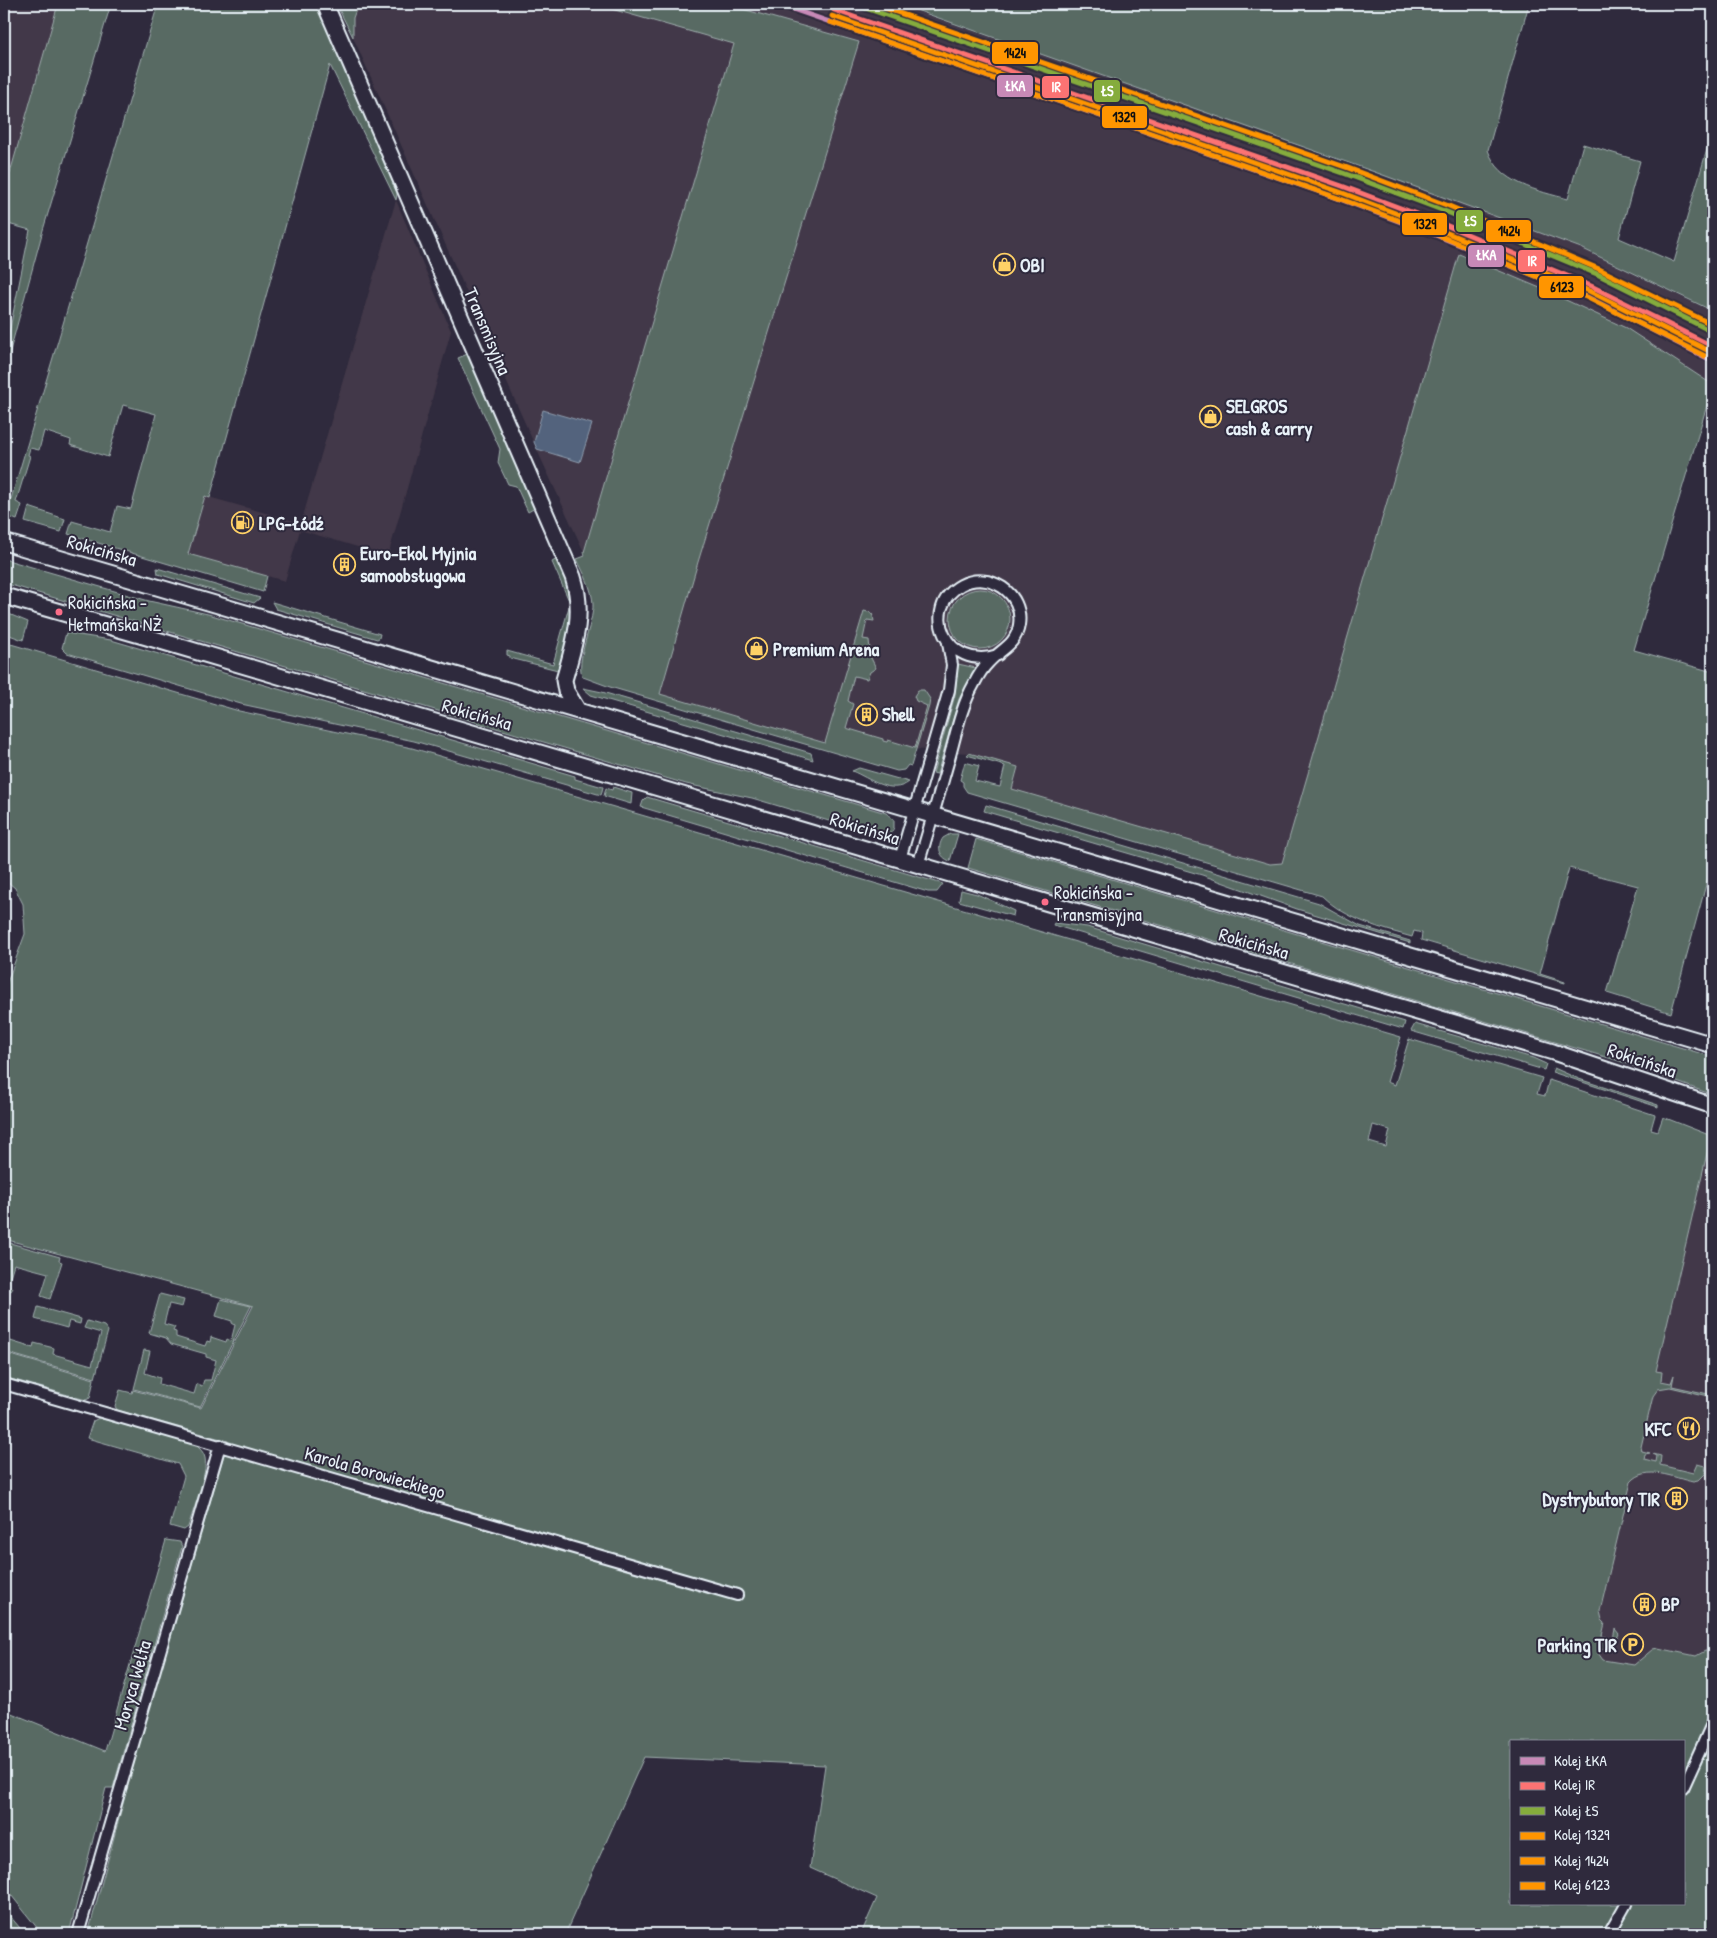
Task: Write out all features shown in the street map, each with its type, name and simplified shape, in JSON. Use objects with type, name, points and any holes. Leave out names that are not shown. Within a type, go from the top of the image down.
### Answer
[{"type":"main road","name":"Transmisyjna","points":[[325,4],[573,577],[579,597],[579,622],[564,680]]},
{"type":"main road","name":"Rokicińska","points":[[4,542],[1713,1045]]},
{"type":"main road","name":"Rokicińska","points":[[4,596],[1553,1052],[1713,1106]]},
{"type":"main road","points":[[531,696],[549,691],[564,680],[566,691],[576,709]]},
{"type":"street","points":[[918,865],[968,697],[982,670],[1009,646],[1014,640],[1020,618],[1016,602],[1006,589],[991,581],[966,582],[952,591],[947,598],[941,617],[942,630],[954,649],[970,658],[989,658],[998,655]]},
{"type":"street","points":[[900,860],[949,690],[952,665],[948,642]]},
{"type":"street","name":"Karola Borowieckiego","points":[[4,1384],[736,1595]]},
{"type":"street","name":"Moryca Welta","points":[[78,1934],[220,1445]]},
{"type":"street","points":[[1684,1786],[1704,1746],[1713,1722]]},
{"type":"street","points":[[1609,1934],[1625,1906]]},
{"type":"shaded area","points":[[4,4],[58,4],[4,194]]},
{"type":"shaded area","points":[[358,4],[594,4],[734,44],[584,552],[353,37],[353,18]]},
{"type":"shaded area","points":[[725,4],[896,4],[1383,175],[1580,248],[1713,312],[1713,385],[1626,328],[1540,288],[1459,254],[1282,863],[1270,864],[1012,789],[1018,767],[969,753],[826,743],[660,695],[698,562],[859,42]]},
{"type":"shaded area","points":[[396,200],[451,331],[388,556],[300,530],[285,581],[188,554],[205,496],[301,523]]},
{"type":"shaded area","points":[[1706,1144],[1713,1146],[1713,1686],[1588,1662]]},
{"type":"green space","points":[[58,4],[111,4],[43,230],[4,373],[4,358],[30,230],[8,224],[4,237],[4,194]]},
{"type":"green space","points":[[158,4],[317,4],[336,43],[398,189],[396,200],[330,65],[210,498],[205,496],[188,554],[267,576],[263,592],[68,534],[72,521],[110,532],[117,506],[131,509],[156,414],[123,405],[108,457],[70,445],[71,440],[44,431],[39,450],[30,448],[28,455],[30,456],[16,502],[22,505],[17,520],[4,515],[4,497],[11,499]]},
{"type":"green space","points":[[336,4],[358,4],[353,18],[353,37]]},
{"type":"green space","points":[[594,4],[725,4],[859,42],[698,562],[660,694],[825,743],[864,611],[872,613],[874,621],[867,620],[863,639],[869,640],[870,650],[868,652],[876,668],[870,672],[867,679],[854,676],[848,701],[853,704],[846,728],[883,739],[883,741],[887,742],[888,740],[915,748],[927,706],[916,701],[914,696],[918,690],[924,690],[930,699],[929,706],[911,766],[908,765],[904,770],[897,771],[610,687],[583,677],[581,671],[582,653],[591,621],[593,604],[589,587],[577,559],[585,556],[584,552],[734,44]]},
{"type":"green space","points":[[899,4],[1529,4],[1488,150],[1493,161],[1510,178],[1521,184],[1544,193],[1568,199],[1583,144],[1640,161],[1619,238],[1674,262],[1713,129],[1713,311],[1581,248],[1383,175]]},
{"type":"green space","points":[[1459,254],[1540,288],[1626,328],[1713,385],[1634,650],[1713,672],[1713,859],[1671,1013],[1607,993],[1638,886],[1569,868],[1540,974],[1565,983],[1421,940],[1422,933],[1414,931],[1412,937],[1364,922],[1342,911],[1322,896],[967,792],[963,782],[960,780],[965,762],[979,766],[975,781],[1000,787],[1005,766],[967,755],[969,753],[1018,767],[1012,789],[1270,864],[1282,863]]},
{"type":"green space","points":[[470,353],[535,508],[528,512],[516,486],[508,484],[498,463],[500,449],[458,358]]},
{"type":"green space","points":[[29,507],[65,519],[61,532],[25,522]]},
{"type":"green space","points":[[539,518],[564,572],[570,600],[571,614],[569,634],[558,670],[510,658],[507,655],[507,651],[553,664],[570,603],[552,562],[557,559]]},
{"type":"green space","points":[[4,559],[149,601],[208,614],[886,813],[894,820],[894,828],[890,834],[879,836],[752,798],[686,784],[4,583]]},
{"type":"green space","points":[[157,568],[260,598],[254,603],[158,574]]},
{"type":"green space","points":[[980,589],[996,594],[1001,598],[1005,603],[1010,619],[1005,635],[1001,640],[996,644],[980,649],[964,644],[959,640],[955,635],[950,619],[955,603],[959,598],[964,594]]},
{"type":"green space","points":[[272,602],[380,634],[379,638],[377,639],[276,609]]},
{"type":"green space","points":[[4,612],[28,622],[23,640],[4,633]]},
{"type":"green space","points":[[66,633],[111,640],[575,776],[575,779],[603,787],[601,795],[414,741],[241,704],[67,653],[62,648]]},
{"type":"green space","points":[[4,642],[239,711],[412,748],[1401,1037],[1387,1082],[1395,1085],[1409,1039],[1542,1078],[1537,1094],[1545,1096],[1549,1080],[1655,1115],[1651,1129],[1658,1131],[1663,1117],[1709,1135],[1709,1145],[1656,1371],[1662,1372],[1661,1381],[1671,1383],[1674,1375],[1672,1386],[1713,1395],[1713,1397],[1670,1387],[1658,1389],[1653,1396],[1641,1447],[1642,1451],[1650,1453],[1645,1454],[1644,1459],[1656,1462],[1657,1456],[1653,1454],[1661,1456],[1660,1465],[1693,1473],[1697,1464],[1705,1466],[1706,1473],[1698,1481],[1693,1482],[1669,1475],[1652,1473],[1637,1477],[1631,1482],[1600,1611],[1602,1620],[1605,1623],[1602,1636],[1613,1639],[1615,1629],[1619,1634],[1617,1638],[1598,1653],[1603,1660],[1634,1665],[1653,1649],[1658,1648],[1696,1656],[1705,1651],[1713,1652],[1713,1708],[1701,1743],[1684,1777],[1684,1740],[1510,1740],[1510,1906],[1619,1906],[1604,1934],[861,1934],[877,1898],[810,1868],[825,1765],[644,1757],[565,1934],[88,1934],[139,1744],[228,1441],[117,1410],[115,1406],[120,1390],[132,1393],[133,1390],[201,1408],[253,1306],[4,1239],[4,991],[25,934],[23,904],[15,888],[4,879]],"holes":[[[1373,1125],[1390,1130],[1386,1147],[1369,1142]]]},
{"type":"green space","points":[[958,664],[976,668],[959,699],[937,774],[933,773],[955,695]]},
{"type":"green space","points":[[583,688],[811,753],[813,760],[591,695]]},
{"type":"green space","points":[[859,768],[909,782],[902,786],[888,787],[852,771]]},
{"type":"green space","points":[[613,787],[632,793],[631,804],[604,796],[606,788],[612,790]]},
{"type":"green space","points":[[647,797],[943,884],[937,892],[928,892],[641,807]]},
{"type":"green space","points":[[986,805],[1319,903],[1360,926],[1410,941],[1410,943],[1297,909],[1202,875],[984,811]]},
{"type":"green space","points":[[950,834],[958,834],[950,861],[943,857],[940,848],[943,838]]},
{"type":"green space","points":[[976,839],[1713,1057],[1713,1095],[1619,1061],[968,868]]},
{"type":"green space","points":[[961,890],[977,894],[1014,911],[1013,916],[959,901]]},
{"type":"green space","points":[[1054,923],[1087,927],[1405,1022],[1403,1029],[1053,925]]},
{"type":"green space","points":[[1415,1024],[1533,1058],[1546,1064],[1544,1070],[1411,1031]]},
{"type":"green space","points":[[1554,1068],[1579,1079],[1658,1105],[1658,1107],[1552,1072]]},
{"type":"green space","points":[[10,1243],[60,1257],[59,1261],[62,1262],[50,1299],[41,1296],[48,1273],[14,1264],[7,1286],[13,1288],[11,1291],[4,1289],[4,1255]]},
{"type":"green space","points":[[160,1294],[184,1300],[182,1307],[169,1304],[164,1324],[175,1327],[173,1331],[176,1332],[176,1337],[205,1346],[207,1341],[210,1342],[211,1337],[226,1342],[227,1339],[231,1341],[235,1325],[232,1321],[216,1316],[221,1299],[251,1306],[200,1407],[134,1389],[144,1350],[150,1351],[145,1373],[160,1378],[159,1384],[194,1394],[197,1384],[202,1386],[204,1380],[211,1380],[216,1360],[206,1357],[206,1354],[171,1344],[166,1338],[149,1333]]},
{"type":"green space","points":[[38,1307],[81,1319],[80,1324],[69,1321],[67,1328],[35,1319]]},
{"type":"green space","points":[[87,1321],[104,1326],[108,1331],[95,1378],[4,1352],[4,1339],[33,1348],[34,1343],[54,1348],[53,1354],[92,1365],[101,1333],[84,1328]]},
{"type":"green space","points":[[4,1353],[94,1379],[90,1398],[86,1400],[4,1377]]},
{"type":"green space","points":[[99,1418],[196,1445],[202,1451],[205,1458],[204,1473],[200,1492],[188,1527],[184,1530],[170,1526],[184,1476],[178,1464],[87,1438],[93,1421]]},
{"type":"green space","points":[[166,1540],[180,1542],[182,1547],[113,1788],[106,1788],[69,1934],[42,1934],[4,1886],[4,1710],[105,1751]]},
{"type":"green space","points":[[1713,1737],[1713,1934],[1615,1934],[1630,1906],[1684,1906],[1684,1799]]},
{"type":"green space","points":[[4,1909],[25,1934],[4,1934]]},
{"type":"water","points":[[543,410],[592,424],[580,462],[537,449],[534,442]]},
{"type":"rail line","name":"ŁKA","points":[[778,4],[1337,198],[1438,236],[1587,297],[1713,361]]},
{"type":"rail line","name":"ŁS","points":[[854,4],[1346,174],[1447,212],[1597,274],[1713,332]]},
{"type":"rail line","name":"1424","points":[[873,4],[1348,168],[1449,206],[1599,269],[1713,325]]},
{"type":"rail line","name":"IR","points":[[834,10],[1342,186],[1443,224],[1591,286],[1710,345]]},
{"type":"rail line","name":"1329","points":[[832,16],[1340,192],[1440,230],[1589,291],[1707,350]]},
{"type":"rail line","name":"6123","points":[[830,22],[1338,198],[1438,235],[1586,297],[1705,356]]},
{"type":"place","name":"OBI","points":[[1004,265]]},
{"type":"place","name":"SELGROS cash & carry","points":[[1210,417]]},
{"type":"place","name":"LPG-Łódź","points":[[243,523]]},
{"type":"place","name":"Euro-Ekol Myjnia samoobsługowa","points":[[344,564]]},
{"type":"place","name":"Rokicińska - Hetmańska NŻ","points":[[59,612]]},
{"type":"place","name":"Premium Arena","points":[[757,649]]},
{"type":"place","name":"Shell","points":[[866,714]]},
{"type":"place","name":"Rokicińska - Transmisyjna","points":[[1045,902]]},
{"type":"place","name":"KFC","points":[[1688,1429]]},
{"type":"place","name":"Dystrybutory TIR","points":[[1676,1499]]},
{"type":"place","name":"BP","points":[[1645,1604]]},
{"type":"place","name":"Parking TIR","points":[[1633,1645]]}]
